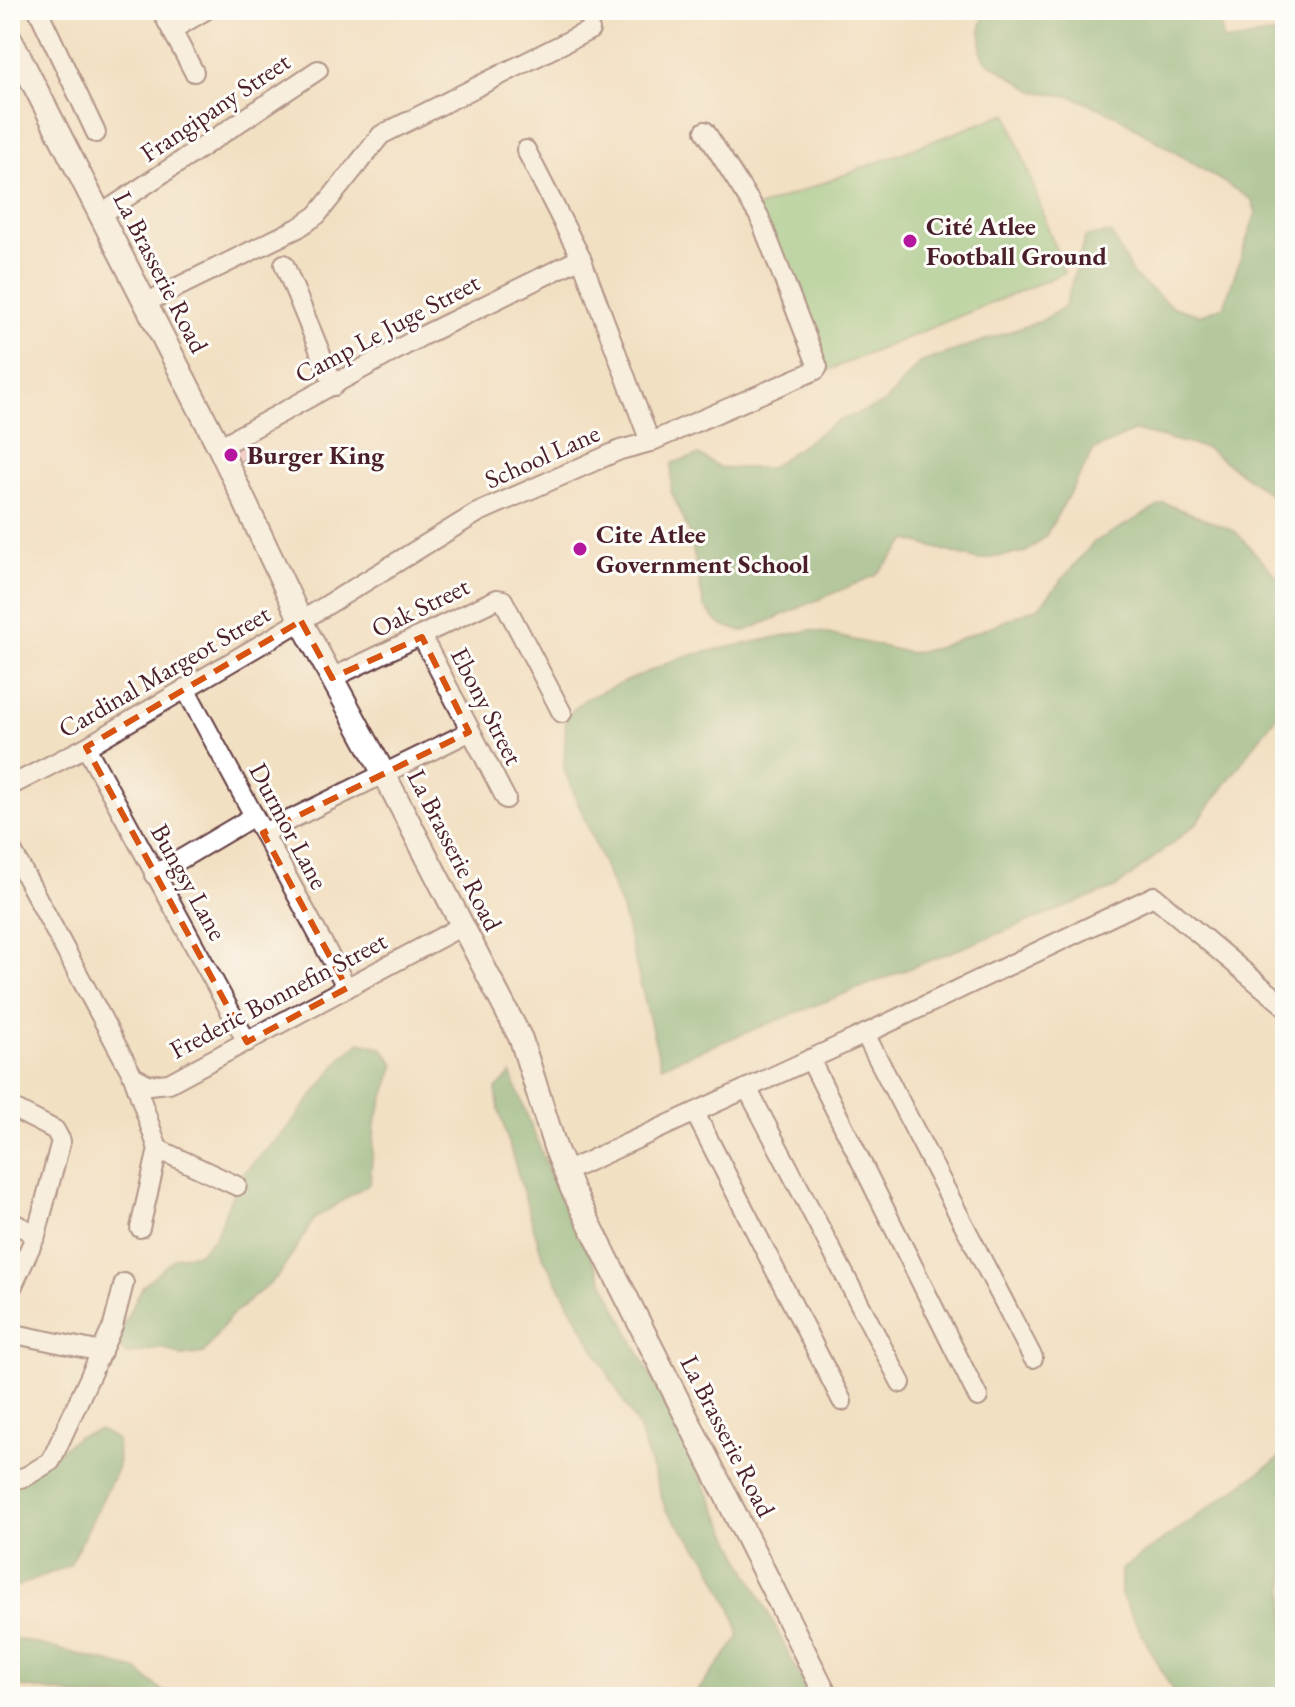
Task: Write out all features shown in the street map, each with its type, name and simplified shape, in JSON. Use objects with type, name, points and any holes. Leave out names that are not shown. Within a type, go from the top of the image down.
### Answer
[{"type":"main road","name":"La Brasserie Road","points":[[10,38],[219,447],[301,621],[521,1039],[565,1172],[827,1697]]},
{"type":"street","points":[[38,10],[96,133]]},
{"type":"street","points":[[161,10],[194,72]]},
{"type":"street","points":[[172,30],[206,10]]},
{"type":"street","points":[[145,303],[298,228],[317,215],[381,135],[590,30]]},
{"type":"street","name":"Frangipany Street","points":[[100,215],[318,70]]},
{"type":"street","name":"School Lane","points":[[301,621],[477,513],[620,450],[650,442],[816,370],[818,367],[759,216],[705,131]]},
{"type":"street","points":[[526,150],[581,258],[650,442]]},
{"type":"street","name":"Camp Le Juge Street","points":[[219,447],[422,336],[581,258]]},
{"type":"street","points":[[284,264],[334,386]]},
{"type":"street","name":"Oak Street","points":[[332,678],[497,599],[503,600],[562,713]]},
{"type":"street","name":"Cardinal Margeot Street","points":[[10,786],[86,747],[301,621]]},
{"type":"street","name":"Ebony Street","points":[[422,637],[506,799]]},
{"type":"street","name":"Durmor Lane","points":[[185,688],[347,988]]},
{"type":"street","points":[[263,833],[469,732]]},
{"type":"street","name":"Bungsy Lane","points":[[86,747],[247,1042]]},
{"type":"street","points":[[154,875],[254,816]]},
{"type":"street","points":[[12,855],[133,1076],[158,1149],[140,1228]]},
{"type":"street","points":[[565,1172],[1154,896],[1285,1006]]},
{"type":"street","name":"Frederic Bonnefin Street","points":[[133,1076],[149,1085],[169,1083],[462,926]]},
{"type":"street","points":[[865,1034],[1033,1358]]},
{"type":"street","points":[[810,1059],[978,1397]]},
{"type":"street","points":[[747,1088],[901,1383]]},
{"type":"street","points":[[10,1107],[55,1130],[61,1141],[36,1235],[10,1292]]},
{"type":"street","points":[[695,1113],[842,1401]]},
{"type":"street","points":[[158,1149],[237,1186]]},
{"type":"street","points":[[10,1221],[36,1235]]},
{"type":"street","points":[[10,1481],[35,1472],[51,1461],[113,1326],[124,1283]]},
{"type":"street","points":[[10,1333],[102,1352]]},
{"type":"highlighted area","points":[[301,621],[332,678],[422,637],[469,732],[263,833],[347,988],[247,1042],[86,747]]},
{"type":"green space","points":[[987,10],[1217,10],[1224,41],[1270,34],[1285,37],[1285,516],[1270,494],[1206,448],[1135,431],[1094,450],[1045,537],[1026,552],[978,560],[908,540],[876,575],[743,632],[719,624],[704,606],[690,534],[671,491],[672,463],[699,455],[721,468],[769,468],[836,422],[885,403],[919,363],[1043,320],[1065,306],[1085,237],[1111,233],[1133,275],[1173,307],[1200,315],[1224,306],[1256,213],[1252,200],[1115,115],[1074,97],[1034,91],[988,62],[981,53],[981,25]]},
{"type":"green space","name":"Cité Atlee Football Ground","points":[[1007,113],[1064,273],[812,377],[757,208]]},
{"type":"green space","points":[[1164,503],[1235,531],[1285,586],[1285,704],[1196,824],[1117,887],[661,1066],[622,909],[564,769],[566,717],[585,699],[682,657],[811,630],[910,653],[937,648],[1039,607],[1093,543]]},
{"type":"green space","points":[[360,1042],[382,1048],[395,1064],[375,1123],[370,1183],[314,1219],[279,1275],[229,1318],[204,1353],[182,1356],[163,1348],[126,1355],[120,1347],[123,1325],[143,1286],[176,1257],[199,1253],[215,1237],[240,1176],[288,1128],[342,1058]]},
{"type":"green space","points":[[511,1074],[550,1174],[810,1697],[696,1697],[739,1638],[735,1617],[708,1560],[666,1510],[638,1427],[542,1255],[499,1110],[496,1089]]},
{"type":"green space","points":[[99,1430],[117,1440],[118,1467],[70,1565],[10,1589],[10,1479],[40,1466],[77,1437]]},
{"type":"green space","points":[[1285,1454],[1285,1697],[1176,1697],[1121,1595],[1121,1570]]},
{"type":"green space","points":[[10,1637],[135,1669],[170,1697],[88,1697],[10,1685]]},
{"type":"building","points":[[243,439],[252,455],[231,467],[221,451]]},
{"type":"place","name":"Cité Atlee Football Ground","points":[[910,241]]},
{"type":"place","name":"Burger King","points":[[231,455]]},
{"type":"place","name":"Cite Atlee Government School","points":[[580,549]]}]
